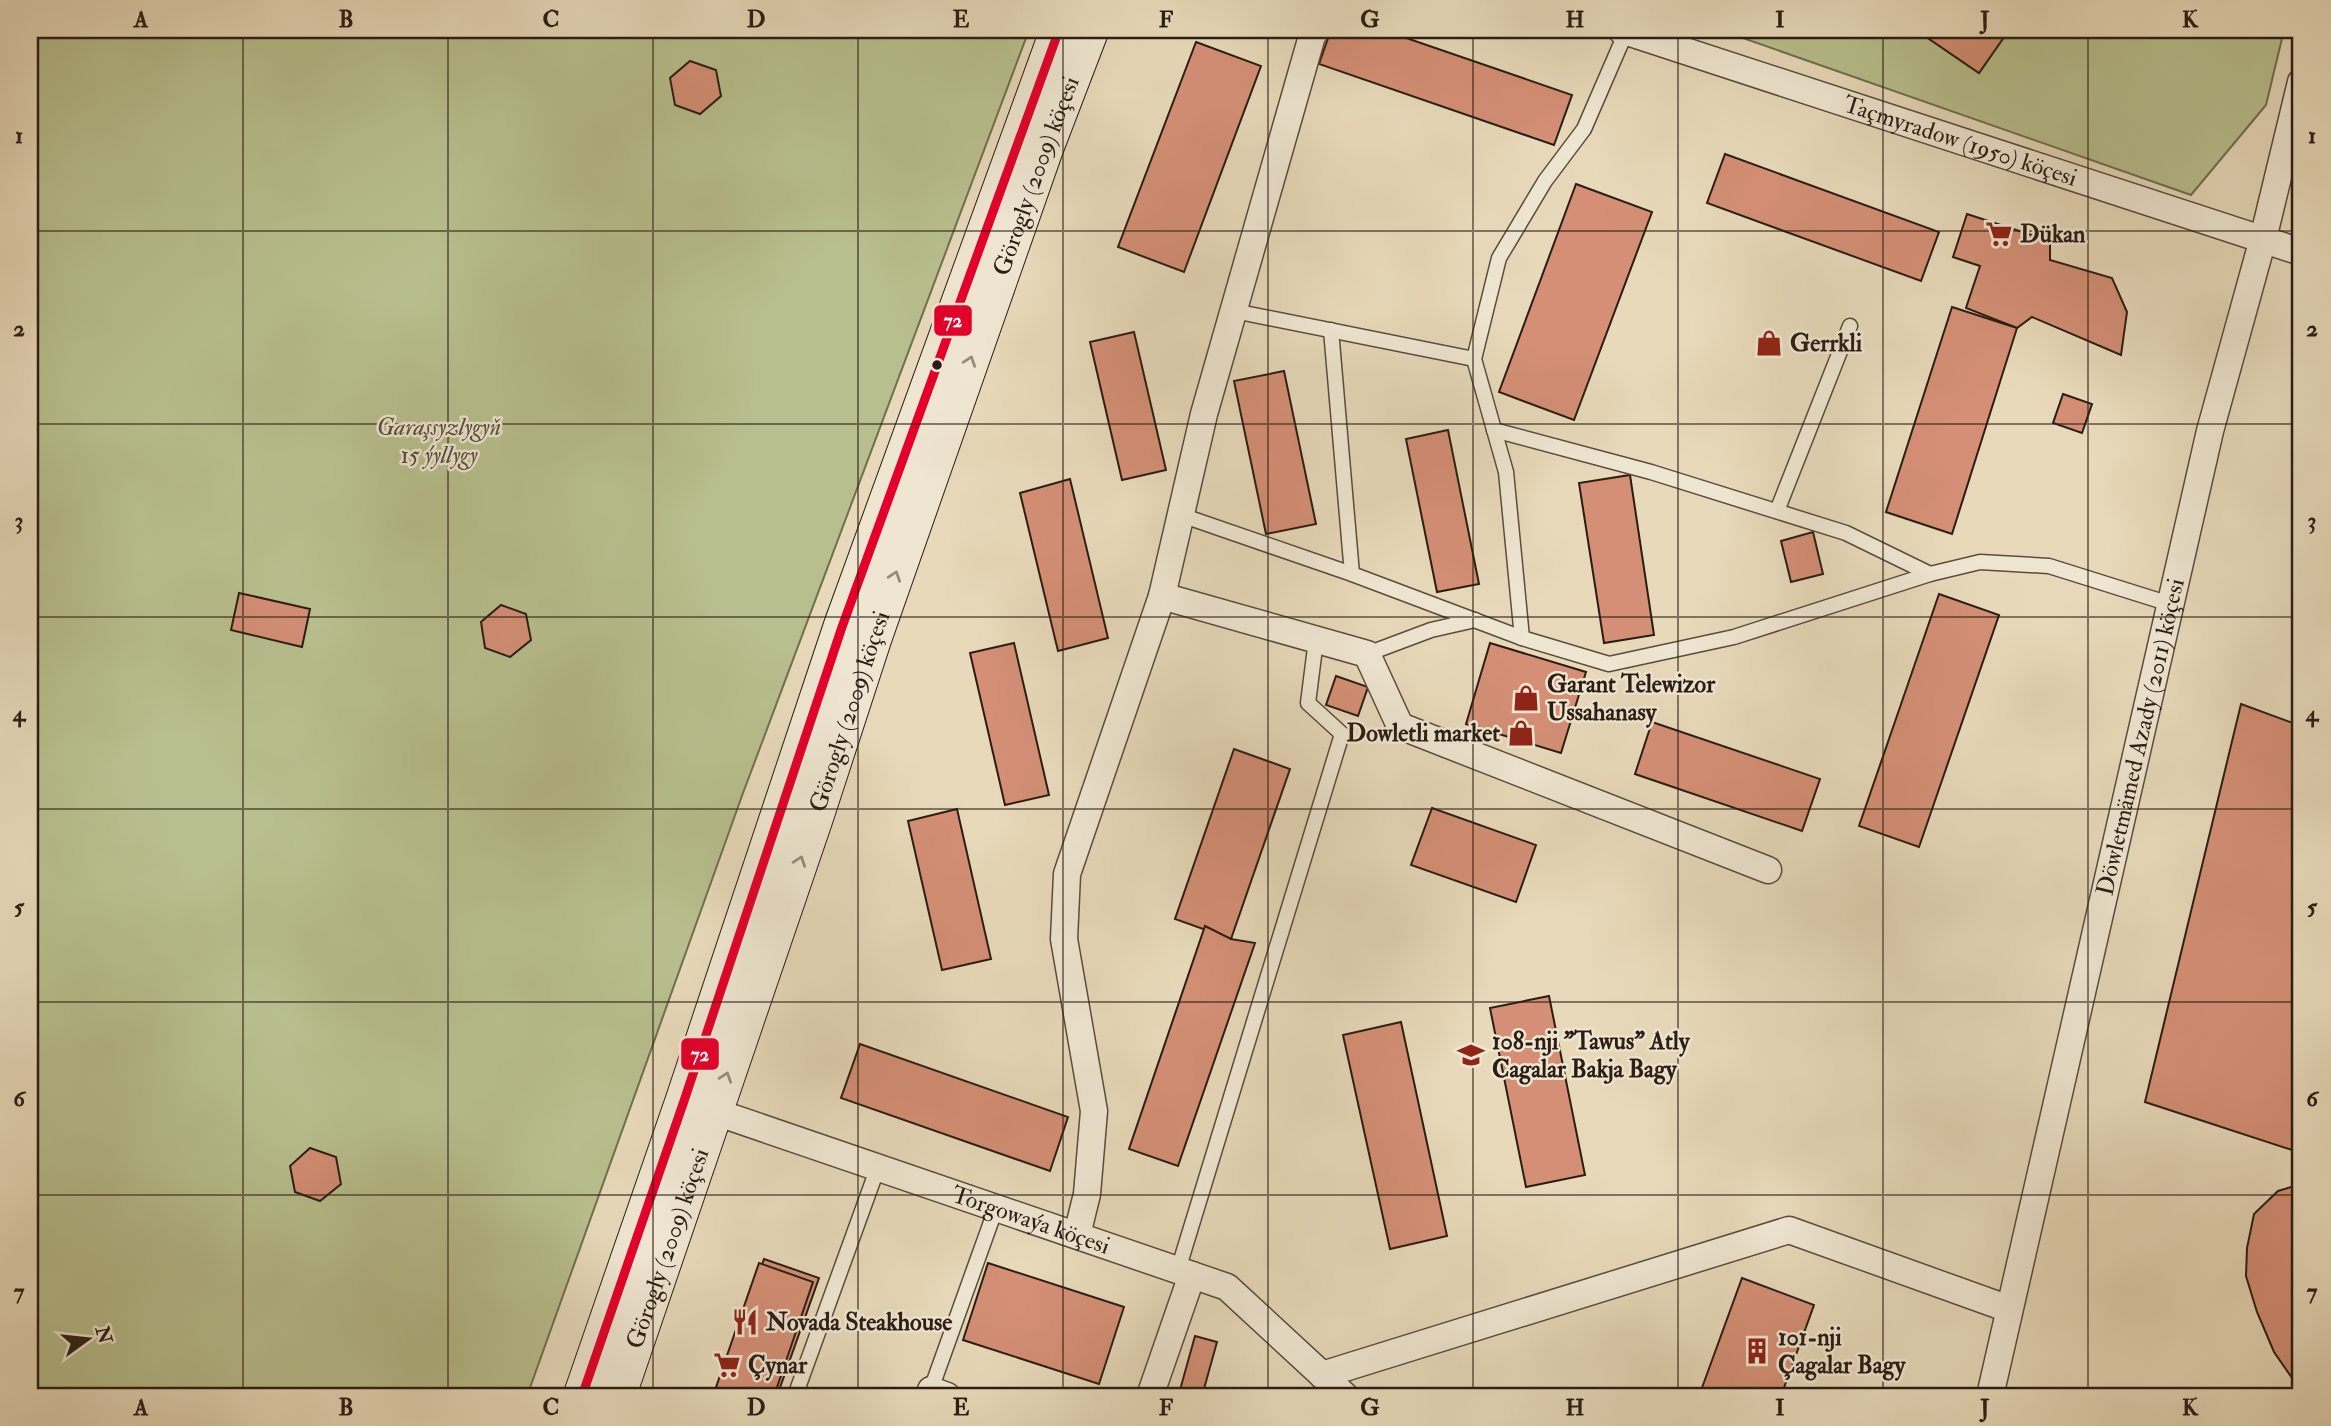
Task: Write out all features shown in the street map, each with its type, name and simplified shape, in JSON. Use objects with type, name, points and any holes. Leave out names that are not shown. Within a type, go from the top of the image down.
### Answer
[{"type":"street","name":"Görogly (2009) köçesi","points":[[617,1396],[699,1106],[842,628],[1059,30]]},
{"type":"street","name":"Görogly (2009) köçesi","points":[[582,1396],[815,816],[877,625],[1044,150],[1090,30]]},
{"type":"street","points":[[1077,1236],[1087,1194],[1094,1111],[1064,939],[1067,874],[1162,596],[1205,414],[1312,36],[1316,30]]},
{"type":"street","name":"Taçmyradow (1950) köçesi","points":[[1624,31],[2301,252]]},
{"type":"street","name":"Döwletmämed Azady (2011) köçesi","points":[[1990,1396],[2210,431],[2263,239],[2301,82]]},
{"type":"street","points":[[1162,596],[1367,654],[1400,726],[1768,870]]},
{"type":"street","name":"Torgowaýa köçesi","points":[[699,1106],[1227,1287],[1334,1389]]},
{"type":"street","points":[[1334,1389],[1789,1230],[2009,1309]]},
{"type":"street","points":[[1150,1396],[1185,1272]]},
{"type":"lane","points":[[1522,638],[1506,472],[1474,359],[1499,258],[1545,181],[1584,129],[1624,31]]},
{"type":"lane","points":[[1234,311],[1474,359]]},
{"type":"lane","points":[[1777,511],[1850,326]]},
{"type":"lane","points":[[1331,330],[1352,574]]},
{"type":"lane","points":[[1494,430],[1651,472],[1846,533],[1930,574]]},
{"type":"lane","points":[[1181,515],[1352,574],[1522,638],[1609,664],[1734,637],[1930,574],[1980,562],[2049,566],[2170,604]]},
{"type":"lane","points":[[1367,654],[1431,631],[1475,620]]},
{"type":"lane","points":[[1185,1272],[1342,734],[1308,703],[1316,640]]},
{"type":"lane","points":[[795,1396],[878,1167]]},
{"type":"lane","points":[[935,1394],[996,1208]]},
{"type":"green space","name":"Garaşsyzlygyň 15 ýyllygy","points":[[30,30],[1029,30],[743,793],[527,1396],[30,1396]]},
{"type":"green space","points":[[1720,30],[1916,30],[1979,73],[2009,30],[2284,30],[2266,105],[2191,195]]},
{"type":"building","points":[[1331,30],[1383,30],[1572,95],[1554,145],[1319,64]]},
{"type":"building","points":[[1916,30],[2009,30],[1979,73]]},
{"type":"building","points":[[1196,42],[1261,66],[1184,272],[1118,247]]},
{"type":"building","points":[[690,61],[716,70],[721,96],[700,114],[675,105],[670,78]]},
{"type":"building","points":[[1725,154],[1939,232],[1921,281],[1707,203]]},
{"type":"building","points":[[1576,184],[1652,212],[1574,420],[1499,392]]},
{"type":"building","points":[[1967,214],[2050,241],[2050,260],[2112,278],[2127,312],[2121,355],[2032,317],[2017,328],[1966,308],[1980,266],[1953,257]]},
{"type":"building","points":[[1952,307],[2017,328],[1952,534],[1886,512]]},
{"type":"building","points":[[1134,332],[1166,470],[1122,480],[1090,342]]},
{"type":"building","points":[[1284,371],[1316,524],[1266,534],[1234,381]]},
{"type":"building","points":[[2063,394],[2092,404],[2082,433],[2053,423]]},
{"type":"building","points":[[1448,430],[1479,584],[1437,592],[1406,439]]},
{"type":"building","points":[[1630,475],[1654,635],[1604,643],[1579,483]]},
{"type":"building","points":[[1070,479],[1108,638],[1058,651],[1020,493]]},
{"type":"building","points":[[1813,532],[1823,574],[1791,582],[1781,541]]},
{"type":"building","points":[[239,593],[310,609],[302,647],[231,630]]},
{"type":"building","points":[[1939,594],[1999,615],[1919,847],[1859,826]]},
{"type":"building","points":[[501,605],[526,614],[531,640],[510,657],[485,648],[481,622]]},
{"type":"building","points":[[1014,643],[1049,795],[1005,805],[970,653]]},
{"type":"building","name":"Garant Telewizor Ussahanasy","points":[[1490,643],[1586,672],[1561,753],[1466,724]]},
{"type":"building","points":[[1336,676],[1368,687],[1358,716],[1326,705]]},
{"type":"building","points":[[2241,704],[2301,726],[2301,1125],[2292,1150],[2145,1102]]},
{"type":"building","points":[[1652,722],[1820,779],[1802,831],[1635,774]]},
{"type":"building","points":[[1234,749],[1290,769],[1231,939],[1175,919]]},
{"type":"building","points":[[1432,808],[1536,845],[1516,902],[1411,865]]},
{"type":"building","points":[[957,809],[991,959],[942,970],[908,821]]},
{"type":"building","points":[[1205,926],[1231,939],[1255,943],[1178,1166],[1129,1149]]},
{"type":"building","points":[[1549,996],[1585,1175],[1526,1187],[1490,1008]]},
{"type":"building","points":[[1401,1022],[1447,1236],[1390,1249],[1343,1035]]},
{"type":"building","points":[[860,1044],[1068,1117],[1050,1171],[841,1098]]},
{"type":"building","points":[[310,1148],[336,1157],[341,1184],[320,1201],[295,1192],[290,1166]]},
{"type":"building","points":[[2301,1184],[2301,1391],[2274,1352],[2257,1312],[2246,1276],[2247,1248],[2254,1214],[2278,1191]]},
{"type":"building","points":[[764,1259],[819,1278],[777,1396],[716,1396]]},
{"type":"building","points":[[759,1263],[813,1282],[774,1396],[713,1396]]},
{"type":"building","points":[[988,1263],[1124,1307],[1099,1384],[963,1340]]},
{"type":"building","name":"101-nji Çagalar Bagy","points":[[1742,1278],[1814,1305],[1781,1396],[1699,1396]]},
{"type":"building","points":[[1195,1336],[1217,1342],[1202,1396],[1180,1390]]},
{"type":"transit line","name":"72","points":[[582,1396],[684,1101],[842,627],[1059,30]]},
{"type":"place","name":"Dükan","points":[[1999,234]]},
{"type":"place","name":"Gerrkli","points":[[1769,343]]},
{"type":"place","name":"Garant Telewizor Ussahanasy","points":[[1526,698]]},
{"type":"place","name":"Dowletli market","points":[[1521,733]]},
{"type":"place","name":"108-nji \"Tawus\" Atly Cagalar Bakja Bagy","points":[[1471,1055]]},
{"type":"place","name":"Novada Steakhouse","points":[[745,1322]]},
{"type":"place","name":"101-nji Çagalar Bagy","points":[[1757,1351]]},
{"type":"place","name":"Çynar","points":[[727,1365]]}]
